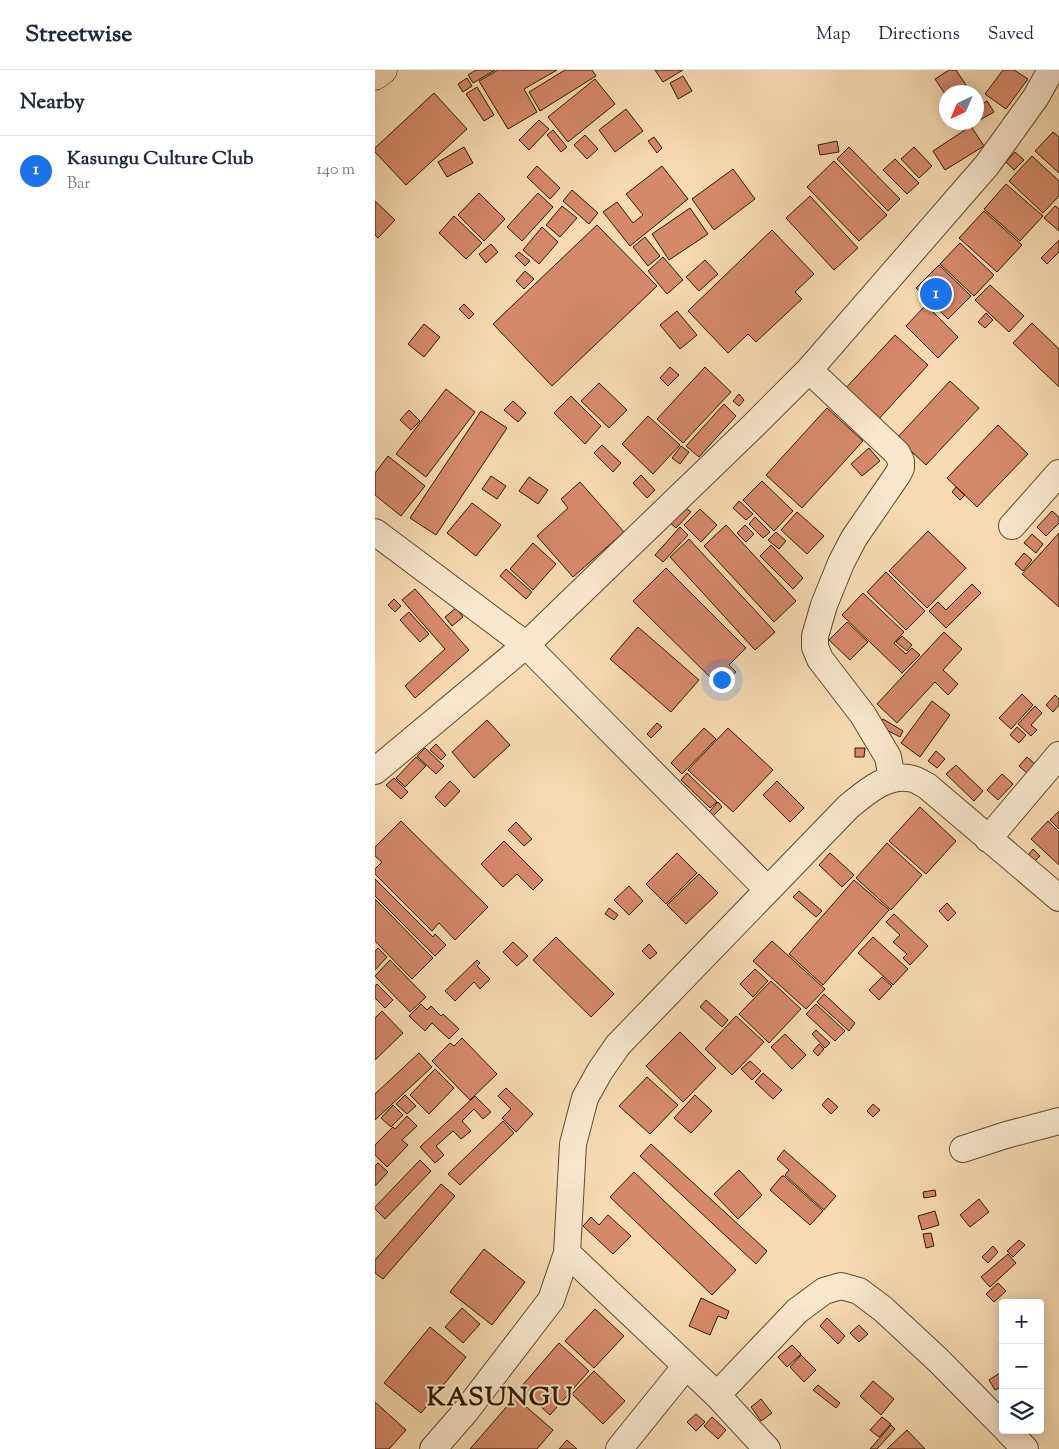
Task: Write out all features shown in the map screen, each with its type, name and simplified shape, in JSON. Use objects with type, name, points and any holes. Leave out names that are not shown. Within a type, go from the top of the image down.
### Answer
[{"type":"main road","points":[[375,76],[383,70]]},
{"type":"street","points":[[375,771],[525,645],[809,370],[987,165],[1036,97],[1051,70]]},
{"type":"street","points":[[809,370],[897,453],[901,461],[901,468],[895,480],[854,538],[841,563],[824,604],[815,636],[815,648],[820,659],[879,739],[888,757],[892,779]]},
{"type":"street","points":[[1012,526],[1059,473]]},
{"type":"street","points":[[375,532],[525,645],[768,890]]},
{"type":"street","points":[[988,839],[1059,755]]},
{"type":"street","points":[[433,1449],[551,1300],[567,1253],[573,1144],[585,1098],[600,1071],[618,1046],[848,807],[871,788],[892,779],[912,779],[927,786],[1059,898]]},
{"type":"street","points":[[963,1149],[1059,1121]]},
{"type":"street","points":[[567,1253],[717,1395],[767,1449]]},
{"type":"street","points":[[717,1395],[797,1311],[824,1291],[841,1286],[859,1291],[883,1309],[938,1360],[999,1422]]},
{"type":"street","points":[[619,1449],[686,1366]]},
{"type":"street","points":[[1011,1434],[1025,1449]]},
{"type":"building","points":[[476,70],[495,70],[473,83],[468,75]]},
{"type":"building","points":[[498,70],[557,70],[524,89],[537,112],[508,129],[479,81]]},
{"type":"building","points":[[565,70],[592,70],[596,76],[540,111],[529,92]]},
{"type":"building","points":[[655,70],[683,70],[663,82]]},
{"type":"building","points":[[949,70],[956,70],[966,85],[939,85],[935,79]]},
{"type":"building","points":[[1003,70],[1014,70],[1028,79],[1006,109],[985,94]]},
{"type":"building","points":[[683,76],[692,91],[678,99],[670,83]]},
{"type":"building","points":[[467,78],[472,86],[463,92],[458,84]]},
{"type":"building","points":[[595,79],[615,104],[568,142],[548,117]]},
{"type":"building","points":[[477,87],[494,115],[484,121],[466,94]]},
{"type":"building","points":[[434,93],[467,129],[406,185],[375,152],[375,148]]},
{"type":"building","points":[[987,101],[994,112],[984,118],[984,103]]},
{"type":"building","points":[[626,109],[643,131],[615,152],[599,130]]},
{"type":"building","points":[[539,120],[549,129],[529,150],[519,140]]},
{"type":"building","points":[[553,130],[567,147],[561,152],[547,135]]},
{"type":"building","points":[[965,130],[974,130],[984,146],[945,170],[933,151]]},
{"type":"building","points":[[1053,132],[1059,137],[1059,173],[1035,151]]},
{"type":"building","points":[[585,135],[598,149],[587,159],[574,145]]},
{"type":"building","points":[[654,137],[662,148],[657,153],[648,141]]},
{"type":"building","points":[[837,141],[839,152],[820,155],[818,145]]},
{"type":"building","points":[[464,147],[473,163],[447,177],[438,162]]},
{"type":"building","points":[[849,147],[900,199],[888,211],[837,159]]},
{"type":"building","points":[[914,147],[932,166],[919,178],[901,159]]},
{"type":"building","points":[[1015,152],[1024,160],[1014,170],[1006,162]]},
{"type":"building","points":[[1032,156],[1059,181],[1059,196],[1043,213],[1009,181]]},
{"type":"building","points":[[895,159],[919,183],[907,194],[883,170]]},
{"type":"building","points":[[834,161],[887,215],[859,241],[807,187]]},
{"type":"building","points":[[537,166],[560,188],[550,199],[527,177]]},
{"type":"building","points":[[662,166],[688,199],[630,246],[603,212],[617,202],[633,223],[643,215],[626,194]]},
{"type":"building","points":[[733,169],[755,199],[714,230],[692,199]]},
{"type":"building","points":[[1006,184],[1043,216],[1020,241],[984,209]]},
{"type":"building","points":[[572,190],[598,213],[589,224],[563,201]]},
{"type":"building","points":[[479,193],[505,219],[484,241],[458,215]]},
{"type":"building","points":[[538,193],[553,207],[522,241],[507,227]]},
{"type":"building","points":[[810,196],[858,248],[834,270],[786,218]]},
{"type":"building","points":[[375,201],[395,220],[378,238],[375,235]]},
{"type":"building","points":[[562,206],[577,218],[560,237],[546,225]]},
{"type":"building","points":[[1055,206],[1059,209],[1059,231],[1044,218]]},
{"type":"building","points":[[690,208],[708,234],[669,260],[652,234]]},
{"type":"building","points":[[984,211],[1022,245],[997,272],[959,238]]},
{"type":"building","points":[[454,216],[482,243],[466,259],[439,233]]},
{"type":"building","points":[[597,225],[657,286],[552,386],[493,324]]},
{"type":"building","points":[[542,227],[558,242],[539,264],[523,250]]},
{"type":"building","points":[[772,230],[814,274],[795,292],[802,299],[756,342],[748,334],[728,353],[688,311]]},
{"type":"building","points":[[645,237],[660,256],[648,266],[633,247]]},
{"type":"building","points":[[1059,240],[1059,252],[1047,264],[1041,258]]},
{"type":"building","points":[[960,243],[994,275],[974,296],[940,264]]},
{"type":"building","points":[[491,244],[498,252],[486,263],[479,254]]},
{"type":"building","points":[[519,252],[530,261],[525,266],[515,256]]},
{"type":"building","points":[[663,257],[683,280],[667,294],[648,271]]},
{"type":"building","points":[[705,260],[718,274],[699,291],[686,277]]},
{"type":"building","points":[[939,265],[971,296],[948,319],[916,288]]},
{"type":"building","points":[[525,271],[534,279],[524,289],[516,281]]},
{"type":"building","points":[[990,285],[1024,316],[1009,332],[975,300]]},
{"type":"building","points":[[464,304],[474,314],[469,319],[459,309]]},
{"type":"building","points":[[926,305],[958,337],[938,358],[906,326]]},
{"type":"building","points":[[677,311],[697,335],[680,349],[660,325]]},
{"type":"building","points":[[986,313],[993,320],[985,328],[978,322]]},
{"type":"building","points":[[1032,323],[1059,349],[1059,387],[1013,343]]},
{"type":"building","points":[[424,324],[440,337],[424,357],[408,344]]},
{"type":"building","points":[[895,335],[928,365],[876,422],[843,391]]},
{"type":"building","points":[[670,367],[679,375],[668,386],[660,378]]},
{"type":"building","points":[[705,367],[731,392],[683,443],[657,419]]},
{"type":"building","points":[[950,381],[979,408],[926,465],[897,438]]},
{"type":"building","points":[[599,383],[627,410],[609,428],[581,401]]},
{"type":"building","points":[[446,389],[475,412],[426,477],[396,454]]},
{"type":"building","points":[[739,394],[744,400],[739,406],[733,401]]},
{"type":"building","points":[[571,396],[601,426],[585,444],[554,413]]},
{"type":"building","points":[[513,401],[526,413],[518,422],[504,410]]},
{"type":"building","points":[[724,404],[736,416],[699,457],[686,446]]},
{"type":"building","points":[[827,408],[863,441],[802,508],[766,475]]},
{"type":"building","points":[[409,410],[420,421],[411,430],[400,420]]},
{"type":"building","points":[[481,411],[507,428],[436,535],[410,518]]},
{"type":"building","points":[[648,416],[680,445],[653,474],[622,444]]},
{"type":"building","points":[[998,425],[1028,454],[977,507],[947,478]]},
{"type":"building","points":[[602,445],[621,463],[613,472],[594,453]]},
{"type":"building","points":[[681,446],[689,452],[680,464],[672,458]]},
{"type":"building","points":[[869,448],[880,461],[862,476],[851,464]]},
{"type":"building","points":[[388,456],[425,486],[401,516],[375,495],[375,473]]},
{"type":"building","points":[[641,475],[655,490],[647,498],[633,483]]},
{"type":"building","points":[[491,476],[506,486],[497,499],[482,489]]},
{"type":"building","points":[[529,477],[548,490],[538,504],[519,491]]},
{"type":"building","points":[[762,481],[793,511],[774,531],[743,500]]},
{"type":"building","points":[[580,482],[624,532],[573,577],[537,536],[568,508],[561,499]]},
{"type":"building","points":[[956,487],[965,495],[960,500],[952,492]]},
{"type":"building","points":[[739,501],[753,514],[746,520],[733,508]]},
{"type":"building","points":[[472,503],[501,525],[476,556],[447,533]]},
{"type":"building","points":[[683,505],[691,512],[676,528],[668,521]]},
{"type":"building","points":[[700,509],[717,525],[701,542],[684,525]]},
{"type":"building","points":[[1052,511],[1059,517],[1059,523],[1046,536],[1037,527]]},
{"type":"building","points":[[797,512],[824,536],[807,554],[781,530]]},
{"type":"building","points":[[755,517],[770,532],[763,538],[749,524]]},
{"type":"building","points":[[726,525],[796,601],[774,622],[704,546]]},
{"type":"building","points":[[745,525],[754,534],[746,542],[737,533]]},
{"type":"building","points":[[680,527],[688,535],[663,562],[655,555]]},
{"type":"building","points":[[928,531],[966,568],[927,608],[889,571]]},
{"type":"building","points":[[776,532],[786,541],[779,549],[768,540]]},
{"type":"building","points":[[1059,533],[1059,607],[1022,574]]},
{"type":"building","points":[[1032,534],[1043,544],[1036,553],[1024,543]]},
{"type":"building","points":[[689,539],[775,632],[755,650],[670,557]]},
{"type":"building","points":[[533,543],[556,564],[533,590],[510,569]]},
{"type":"building","points":[[771,545],[803,578],[793,589],[760,556]]},
{"type":"building","points":[[1024,553],[1032,560],[1023,571],[1015,564]]},
{"type":"building","points":[[666,568],[746,648],[729,665],[736,672],[720,687],[633,601]]},
{"type":"building","points":[[506,569],[532,592],[526,599],[500,576]]},
{"type":"building","points":[[886,572],[925,611],[906,630],[867,592]]},
{"type":"building","points":[[972,584],[981,593],[946,628],[929,611],[938,602],[946,610]]},
{"type":"building","points":[[415,589],[469,650],[415,698],[405,686],[445,649],[402,600]]},
{"type":"building","points":[[863,593],[904,632],[894,643],[906,654],[912,648],[920,655],[902,673],[842,615]]},
{"type":"building","points":[[394,599],[401,606],[395,612],[388,605]]},
{"type":"building","points":[[456,608],[463,617],[452,626],[445,617]]},
{"type":"building","points":[[409,612],[429,634],[420,642],[400,620]]},
{"type":"building","points":[[847,622],[868,642],[850,660],[829,640]]},
{"type":"building","points":[[638,627],[699,680],[671,712],[610,659]]},
{"type":"building","points":[[944,632],[962,649],[943,670],[958,684],[948,695],[935,682],[897,723],[877,704]]},
{"type":"building","points":[[902,636],[912,645],[907,651],[896,642]]},
{"type":"building","points":[[1022,694],[1033,705],[1011,729],[999,718]]},
{"type":"building","points":[[1055,695],[1059,699],[1059,705],[1053,712],[1046,705]]},
{"type":"building","points":[[932,701],[950,715],[920,757],[901,743]]},
{"type":"building","points":[[1035,706],[1042,713],[1031,725],[1037,730],[1031,736],[1018,724]]},
{"type":"building","points":[[883,719],[903,731],[900,737],[879,726]]},
{"type":"building","points":[[487,720],[510,745],[474,778],[452,752]]},
{"type":"building","points":[[657,723],[662,727],[651,738],[647,734]]},
{"type":"building","points":[[1017,727],[1026,735],[1019,743],[1010,735]]},
{"type":"building","points":[[704,728],[716,739],[682,774],[671,763]]},
{"type":"building","points":[[728,728],[773,770],[733,812],[688,770]]},
{"type":"building","points":[[436,744],[446,755],[441,760],[430,750]]},
{"type":"building","points":[[425,748],[444,766],[436,774],[417,756]]},
{"type":"building","points":[[855,748],[865,748],[864,757],[855,757]]},
{"type":"building","points":[[936,751],[945,759],[937,768],[928,761]]},
{"type":"building","points":[[416,757],[426,766],[405,787],[396,778]]},
{"type":"building","points":[[1027,757],[1037,766],[1029,775],[1019,766]]},
{"type":"building","points":[[956,765],[983,791],[974,801],[946,774]]},
{"type":"building","points":[[687,773],[717,802],[710,808],[681,780]]},
{"type":"building","points":[[1002,774],[1013,784],[998,800],[987,790]]},
{"type":"building","points":[[394,778],[408,792],[401,799],[386,785]]},
{"type":"building","points":[[450,781],[460,791],[445,807],[435,797]]},
{"type":"building","points":[[777,781],[804,808],[790,822],[763,795]]},
{"type":"building","points":[[718,802],[722,807],[713,816],[709,812]]},
{"type":"building","points":[[920,807],[956,841],[926,874],[889,841]]},
{"type":"building","points":[[1059,811],[1059,829],[1050,820]]},
{"type":"building","points":[[401,821],[488,907],[455,940],[439,923],[432,931],[375,874],[375,869],[382,862],[375,856],[375,847]]},
{"type":"building","points":[[1048,821],[1059,832],[1059,865],[1031,839]]},
{"type":"building","points":[[516,822],[532,839],[524,846],[508,830]]},
{"type":"building","points":[[504,841],[543,880],[533,890],[517,874],[503,887],[481,864]]},
{"type":"building","points":[[887,843],[922,875],[891,910],[856,878]]},
{"type":"building","points":[[1033,849],[1040,856],[1031,865],[1025,859]]},
{"type":"building","points":[[677,853],[697,873],[666,904],[646,884]]},
{"type":"building","points":[[830,853],[854,875],[842,887],[819,865]]},
{"type":"building","points":[[699,874],[718,893],[686,924],[667,905]]},
{"type":"building","points":[[375,879],[433,937],[435,934],[446,945],[435,956],[375,896]]},
{"type":"building","points":[[854,880],[889,910],[823,985],[789,954]]},
{"type":"building","points":[[629,886],[643,901],[629,915],[614,900]]},
{"type":"building","points":[[799,891],[822,911],[816,917],[793,897]]},
{"type":"building","points":[[375,899],[433,958],[412,979],[375,941]]},
{"type":"building","points":[[947,903],[956,913],[948,921],[939,911]]},
{"type":"building","points":[[609,908],[618,915],[614,920],[605,914]]},
{"type":"building","points":[[894,914],[928,946],[910,965],[903,958],[907,954],[893,942],[900,935],[886,922]]},
{"type":"building","points":[[556,937],[614,994],[591,1017],[533,960]]},
{"type":"building","points":[[873,937],[908,969],[893,985],[858,953]]},
{"type":"building","points":[[772,941],[825,989],[806,1009],[753,961]]},
{"type":"building","points":[[513,942],[528,956],[517,966],[503,952]]},
{"type":"building","points":[[649,944],[657,953],[650,959],[642,951]]},
{"type":"building","points":[[378,948],[387,957],[375,970],[375,951]]},
{"type":"building","points":[[390,960],[426,997],[410,1012],[375,976]]},
{"type":"building","points":[[477,960],[480,963],[477,966],[490,979],[480,989],[474,982],[455,1001],[445,991]]},
{"type":"building","points":[[755,969],[768,981],[753,997],[740,984]]},
{"type":"building","points":[[882,977],[892,986],[879,1000],[869,990]]},
{"type":"building","points":[[771,981],[801,1009],[769,1043],[739,1014]]},
{"type":"building","points":[[377,984],[393,1000],[385,1008],[375,998],[375,986]]},
{"type":"building","points":[[824,994],[855,1023],[849,1031],[817,1002]]},
{"type":"building","points":[[706,1000],[728,1020],[722,1027],[700,1007]]},
{"type":"building","points":[[421,1004],[427,1010],[431,1006],[459,1029],[449,1039],[432,1023],[425,1031],[409,1016]]},
{"type":"building","points":[[816,1004],[845,1031],[835,1041],[806,1014]]},
{"type":"building","points":[[382,1011],[403,1033],[375,1060],[375,1018]]},
{"type":"building","points":[[736,1016],[764,1042],[732,1075],[705,1049]]},
{"type":"building","points":[[816,1030],[830,1043],[825,1048],[812,1034]]},
{"type":"building","points":[[680,1032],[716,1068],[683,1102],[646,1066]]},
{"type":"building","points":[[785,1034],[806,1055],[792,1069],[771,1047]]},
{"type":"building","points":[[462,1038],[497,1074],[470,1100],[432,1061],[450,1043],[454,1046]]},
{"type":"building","points":[[819,1044],[824,1049],[818,1056],[813,1051]]},
{"type":"building","points":[[419,1053],[432,1067],[375,1120],[375,1094]]},
{"type":"building","points":[[750,1061],[761,1071],[752,1080],[741,1069]]},
{"type":"building","points":[[435,1069],[454,1088],[429,1114],[410,1095]]},
{"type":"building","points":[[763,1073],[782,1090],[773,1099],[755,1082]]},
{"type":"building","points":[[647,1077],[678,1105],[650,1134],[619,1106]]},
{"type":"building","points":[[506,1088],[533,1114],[516,1132],[502,1118],[511,1109],[498,1096]]},
{"type":"building","points":[[405,1095],[416,1106],[407,1114],[396,1104]]},
{"type":"building","points":[[695,1095],[712,1111],[691,1133],[674,1118]]},
{"type":"building","points":[[475,1096],[491,1112],[483,1119],[474,1109],[462,1121],[471,1131],[461,1139],[453,1131],[436,1146],[444,1155],[435,1163],[420,1147]]},
{"type":"building","points":[[828,1098],[838,1107],[831,1114],[822,1105]]},
{"type":"building","points":[[873,1104],[880,1110],[873,1117],[867,1111]]},
{"type":"building","points":[[393,1105],[403,1115],[391,1127],[381,1118]]},
{"type":"building","points":[[407,1116],[417,1126],[402,1140],[408,1145],[387,1167],[375,1155],[375,1145],[393,1127],[395,1129]]},
{"type":"building","points":[[503,1121],[514,1133],[460,1185],[448,1174]]},
{"type":"building","points":[[651,1144],[767,1251],[756,1264],[640,1156]]},
{"type":"building","points":[[784,1150],[836,1196],[824,1210],[785,1175],[789,1170],[777,1159]]},
{"type":"building","points":[[420,1160],[431,1171],[385,1219],[375,1207]]},
{"type":"building","points":[[378,1163],[388,1172],[375,1186],[375,1166]]},
{"type":"building","points":[[739,1170],[762,1195],[738,1219],[714,1194]]},
{"type":"building","points":[[634,1172],[736,1270],[712,1295],[610,1197]]},
{"type":"building","points":[[782,1176],[823,1211],[810,1225],[770,1190]]},
{"type":"building","points":[[441,1184],[455,1196],[383,1279],[375,1273],[375,1260]]},
{"type":"building","points":[[935,1190],[936,1196],[924,1198],[923,1192]]},
{"type":"building","points":[[979,1199],[989,1212],[970,1227],[960,1215]]},
{"type":"building","points":[[935,1211],[939,1225],[922,1230],[918,1216]]},
{"type":"building","points":[[608,1215],[631,1236],[613,1254],[583,1226],[591,1217],[599,1225]]},
{"type":"building","points":[[931,1233],[934,1246],[926,1248],[923,1234]]},
{"type":"building","points":[[1019,1240],[1025,1245],[1013,1257],[1007,1251]]},
{"type":"building","points":[[993,1246],[998,1252],[988,1263],[982,1257]]},
{"type":"building","points":[[484,1249],[525,1282],[492,1325],[450,1292]]},
{"type":"building","points":[[1008,1254],[1016,1263],[990,1287],[981,1277]]},
{"type":"building","points":[[998,1283],[1006,1291],[994,1302],[986,1294]]},
{"type":"building","points":[[701,1298],[729,1311],[726,1319],[718,1316],[710,1335],[689,1326]]},
{"type":"building","points":[[462,1308],[480,1324],[463,1343],[445,1327]]},
{"type":"building","points":[[595,1309],[624,1336],[594,1368],[565,1341]]},
{"type":"building","points":[[827,1318],[845,1336],[838,1344],[820,1326]]},
{"type":"building","points":[[859,1325],[868,1334],[859,1342],[850,1333]]},
{"type":"building","points":[[430,1327],[466,1357],[421,1413],[384,1383]]},
{"type":"building","points":[[559,1343],[589,1371],[550,1415],[520,1388]]},
{"type":"building","points":[[792,1345],[801,1354],[787,1367],[778,1357]]},
{"type":"building","points":[[801,1355],[816,1370],[804,1382],[790,1367]]},
{"type":"building","points":[[594,1371],[625,1401],[603,1424],[572,1394]]},
{"type":"building","points":[[999,1374],[999,1388],[995,1390],[989,1380]]},
{"type":"building","points":[[873,1381],[894,1399],[881,1415],[860,1396]]},
{"type":"building","points":[[818,1385],[840,1403],[836,1408],[813,1390]]},
{"type":"building","points":[[515,1397],[553,1430],[537,1449],[470,1449]]},
{"type":"building","points":[[761,1399],[772,1413],[761,1421],[751,1407]]},
{"type":"building","points":[[375,1402],[406,1430],[389,1449],[375,1449]]},
{"type":"building","points":[[696,1414],[705,1422],[696,1431],[687,1422]]},
{"type":"building","points":[[712,1417],[726,1430],[718,1439],[704,1426]]},
{"type":"building","points":[[882,1417],[891,1424],[879,1437],[870,1430]]},
{"type":"building","points":[[891,1425],[895,1429],[877,1449],[870,1449]]},
{"type":"building","points":[[907,1430],[925,1449],[887,1449]]},
{"type":"building","points":[[567,1440],[577,1449],[559,1449]]},
{"type":"place","name":"Kasungu Culture Club","points":[[936,294]]},
{"type":"district","name":"KASUNGU","points":[[500,1396]]}]
